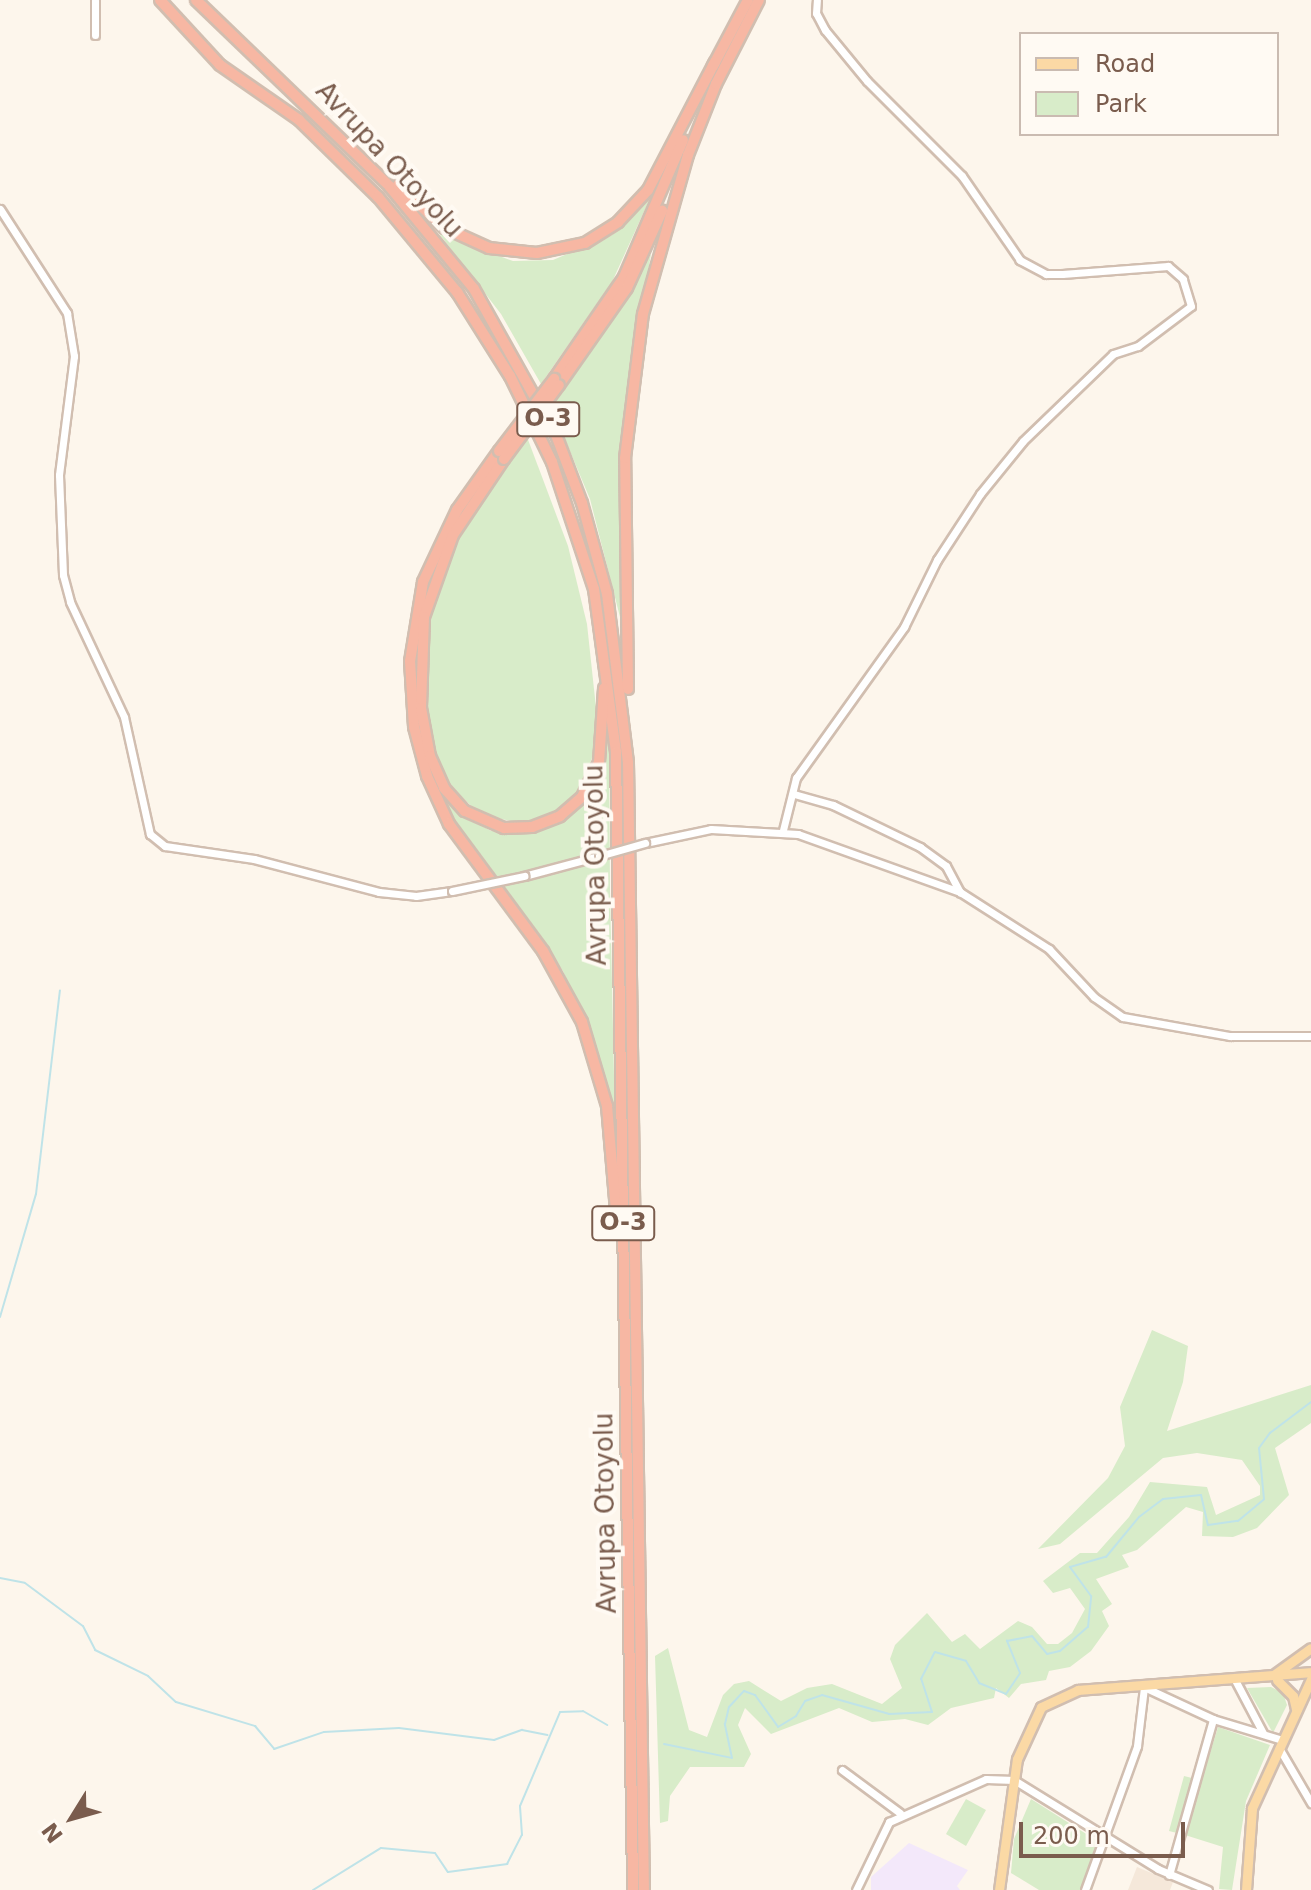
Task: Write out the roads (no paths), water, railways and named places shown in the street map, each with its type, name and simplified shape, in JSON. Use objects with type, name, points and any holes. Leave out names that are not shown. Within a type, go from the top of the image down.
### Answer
[{"type":"highway","name":"Avrupa Otoyolu","points":[[160,0],[220,65],[309,130],[399,219],[436,265],[524,402],[556,471],[586,559],[604,642],[616,752],[633,1890]]},
{"type":"highway","name":"Avrupa Otoyolu","points":[[196,0],[339,135],[417,215],[474,289],[556,435],[582,503],[607,594],[628,763],[644,1890]]},
{"type":"highway","points":[[339,135],[457,235],[513,253],[560,250],[596,237],[640,201],[748,0]]},
{"type":"highway","points":[[624,1268],[610,1126],[589,1041],[543,951],[449,824],[427,776],[414,727],[410,661],[423,582],[457,510],[556,382],[636,271],[759,0]]},
{"type":"highway","points":[[556,382],[635,256],[715,62]]},
{"type":"highway","points":[[628,763],[623,566],[627,423],[658,249],[688,155]]},
{"type":"highway","points":[[501,455],[461,519],[441,560],[420,652],[423,724],[438,778],[458,805],[486,823],[524,828],[560,816],[582,797],[599,762],[604,681],[586,559]]},
{"type":"main road","points":[[1272,1677],[1311,1648]]},
{"type":"main road","points":[[999,1890],[1023,1736],[1041,1707],[1078,1690],[1311,1672]]},
{"type":"main road","points":[[1243,1890],[1252,1808],[1310,1685],[1272,1677]]},
{"type":"main road","points":[[1272,1677],[1293,1696],[1297,1711]]},
{"type":"street","points":[[95,0],[95,35]]},
{"type":"street","points":[[783,830],[796,778],[904,627],[937,560],[998,471],[1113,354],[1138,346],[1191,306],[1183,279],[1168,266],[1046,274],[1020,260],[962,176],[867,81],[825,30],[816,13],[817,0]]},
{"type":"street","points":[[0,209],[16,226],[67,313],[74,356],[59,475],[63,575],[73,610],[124,717],[150,834],[165,846],[254,859],[379,892],[416,896],[524,876],[645,843],[711,829],[783,830],[960,892],[1049,949],[1094,997],[1123,1017],[1230,1036],[1311,1036]]},
{"type":"street","points":[[794,794],[833,805],[920,847],[946,866],[960,892]]},
{"type":"street","points":[[1234,1678],[1263,1733]]},
{"type":"street","points":[[1085,1890],[1137,1746],[1144,1687],[1213,1719],[1263,1733],[1281,1744],[1311,1803]]},
{"type":"street","points":[[1169,1875],[1213,1719]]},
{"type":"street","points":[[842,1770],[900,1813]]},
{"type":"street","points":[[870,1890],[858,1886],[889,1822],[900,1813],[986,1779],[1014,1780],[1169,1875],[1208,1890]]},
{"type":"street","points":[[1174,1890],[1178,1879]]},
{"type":"waterway","points":[[0,1317],[36,1194],[60,990]]},
{"type":"waterway","points":[[664,1744],[732,1758],[725,1724],[729,1707],[744,1691],[755,1695],[778,1727],[796,1716],[805,1701],[822,1695],[889,1714],[932,1712],[921,1679],[935,1652],[966,1661],[979,1683],[1006,1694],[1020,1673],[1007,1641],[1032,1636],[1047,1654],[1060,1651],[1088,1627],[1091,1596],[1070,1567],[1106,1557],[1139,1517],[1163,1499],[1201,1495],[1208,1525],[1238,1521],[1264,1499],[1259,1448],[1270,1433],[1311,1402]]},
{"type":"waterway","points":[[0,1578],[25,1583],[83,1626],[95,1650],[148,1676],[176,1702],[255,1726],[274,1749],[324,1732],[399,1728],[494,1740],[522,1730],[548,1735]]},
{"type":"waterway","points":[[313,1890],[381,1848],[435,1853],[448,1872],[507,1864],[522,1835],[520,1806],[560,1712],[583,1711],[607,1725]]}]
